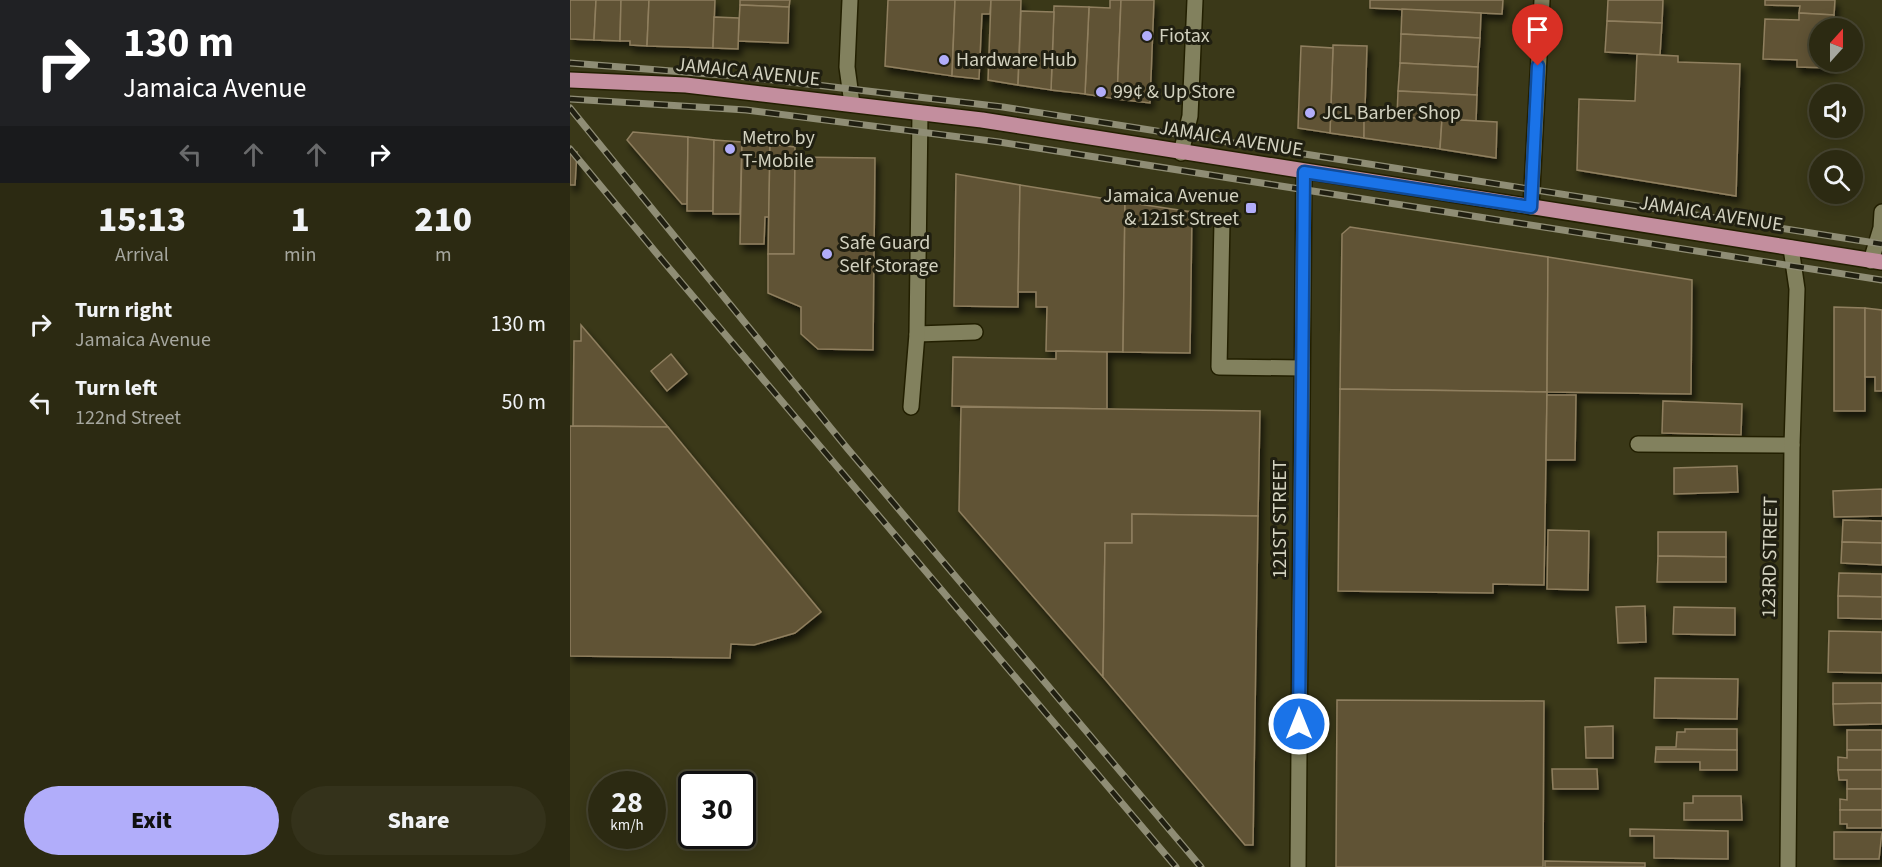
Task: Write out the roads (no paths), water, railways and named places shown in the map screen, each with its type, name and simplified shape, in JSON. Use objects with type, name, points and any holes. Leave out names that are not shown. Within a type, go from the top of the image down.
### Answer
[{"type":"main road","name":"JAMAICA AVENUE","points":[[570,80],[686,85],[982,120],[1876,262]]},
{"type":"street","points":[[850,0],[847,67],[852,104]]},
{"type":"street","points":[[1181,153],[1190,116],[1195,0]]},
{"type":"street","points":[[1531,207],[1542,0]]},
{"type":"street","points":[[911,407],[917,334],[920,112]]},
{"type":"street","name":"121ST STREET","points":[[1298,867],[1304,172]]},
{"type":"street","points":[[1876,262],[1882,212]]},
{"type":"street","points":[[1222,222],[1219,368],[1302,368]]},
{"type":"street","name":"123RD STREET","points":[[1788,867],[1792,445],[1797,290],[1791,248]]},
{"type":"street","points":[[917,334],[975,332]]},
{"type":"street","points":[[1638,444],[1792,445]]},
{"type":"railway","points":[[570,63],[748,77],[1003,107],[1882,244]]},
{"type":"railway","points":[[570,99],[746,110],[999,142],[1882,280]]},
{"type":"railway","points":[[570,108],[847,448],[1201,867]]},
{"type":"railway","points":[[570,149],[1176,867]]},
{"type":"place","name":"Fiotax","points":[[1147,36]]},
{"type":"place","name":"Hardware Hub","points":[[944,60]]},
{"type":"place","name":"99¢ & Up Store","points":[[1101,92]]},
{"type":"place","name":"JCL Barber Shop","points":[[1310,113]]},
{"type":"place","name":"Metro by T-Mobile","points":[[730,149]]},
{"type":"place","name":"Jamaica Avenue & 121st Street","points":[[1251,208]]},
{"type":"place","name":"Safe Guard Self Storage","points":[[827,254]]}]
